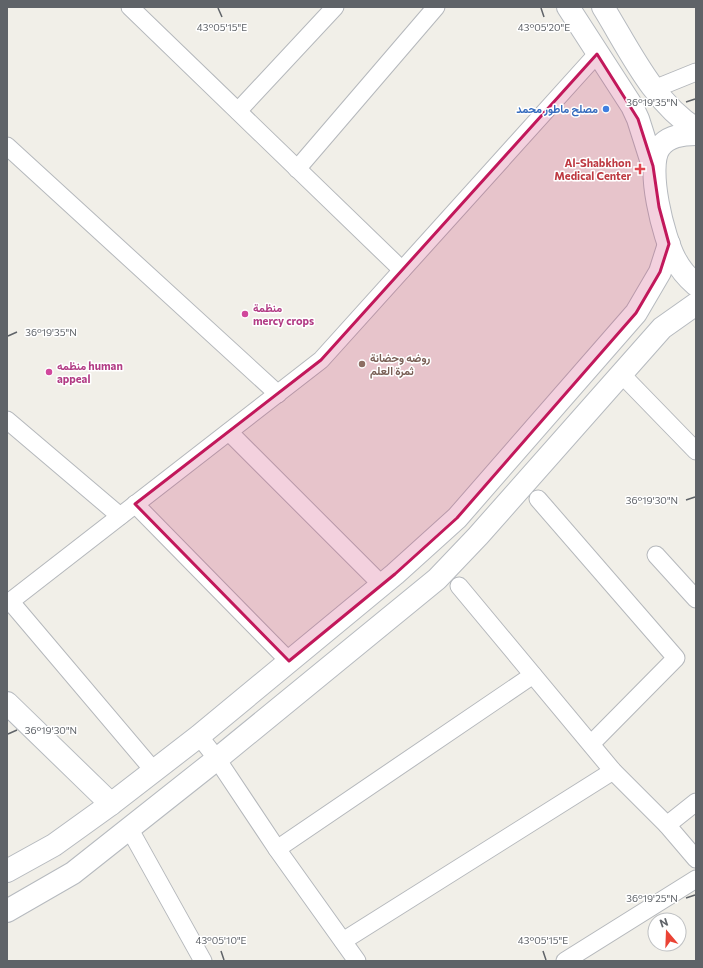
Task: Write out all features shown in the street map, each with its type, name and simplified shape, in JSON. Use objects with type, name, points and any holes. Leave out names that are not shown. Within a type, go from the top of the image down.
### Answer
[{"type":"main road","points":[[568,7],[597,54],[624,93],[638,119],[653,166],[659,207],[674,259],[696,285]]},
{"type":"main road","points":[[603,7],[654,89],[679,117],[696,129]]},
{"type":"main road","points":[[653,166],[656,152],[663,143],[678,136],[696,134]]},
{"type":"main road","points":[[7,871],[54,845],[112,804],[199,736],[382,585],[456,518],[625,326],[649,293],[660,272],[669,244]]},
{"type":"main road","points":[[7,911],[73,873],[217,759],[437,579],[454,563],[662,328],[696,304]]},
{"type":"main road","points":[[7,703],[112,804]]},
{"type":"street","points":[[131,7],[402,270]]},
{"type":"street","points":[[238,112],[335,7]]},
{"type":"street","points":[[297,169],[436,7]]},
{"type":"street","points":[[154,771],[9,602],[320,360],[597,54]]},
{"type":"street","points":[[654,89],[696,72]]},
{"type":"street","points":[[7,146],[278,394]]},
{"type":"street","points":[[627,380],[696,451]]},
{"type":"street","points":[[7,420],[120,516]]},
{"type":"street","points":[[228,432],[382,585]]},
{"type":"street","points":[[538,500],[676,658],[591,744]]},
{"type":"street","points":[[135,504],[289,661]]},
{"type":"street","points":[[656,555],[696,599]]},
{"type":"street","points":[[459,586],[613,770],[667,825],[696,858]]},
{"type":"street","points":[[277,850],[533,675]]},
{"type":"street","points":[[199,736],[217,759],[277,850],[357,961]]},
{"type":"street","points":[[344,941],[613,770]]},
{"type":"street","points":[[667,825],[696,802]]},
{"type":"street","points":[[129,828],[203,961]]},
{"type":"street","points":[[566,961],[696,879]]},
{"type":"highlighted area","points":[[597,54],[638,119],[653,166],[659,207],[669,244],[660,272],[636,313],[457,518],[395,574],[289,661],[135,504],[321,360]]},
{"type":"place","name":"مصلح ماطور محمد","points":[[606,109]]},
{"type":"place","name":"Al-Shabkhon Medical Center","points":[[640,169]]},
{"type":"place","name":"منظمة mercy crops","points":[[245,314]]},
{"type":"place","name":"روضه وحضانة ثمرة العلم","points":[[362,364]]},
{"type":"place","name":"منظمه human appeal","points":[[49,372]]}]
